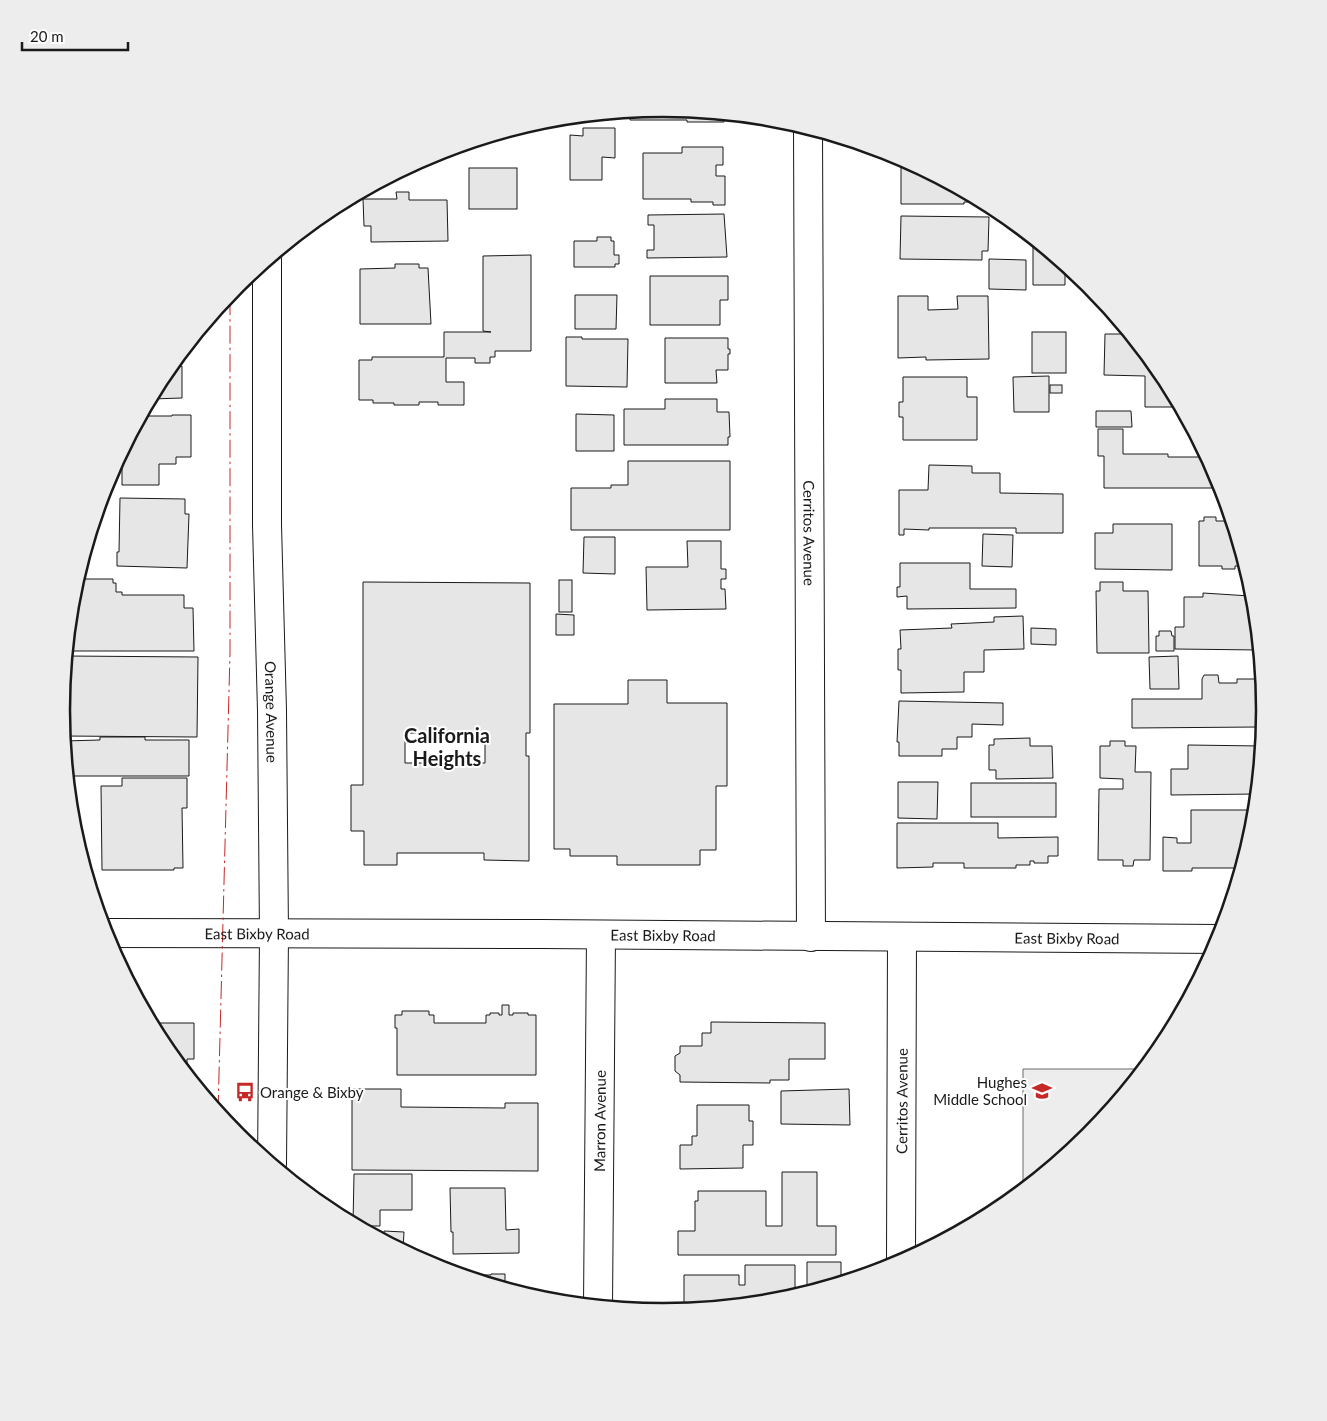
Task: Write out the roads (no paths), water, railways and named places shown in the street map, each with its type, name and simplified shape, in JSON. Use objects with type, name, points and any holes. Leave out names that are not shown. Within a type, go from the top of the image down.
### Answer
[{"type":"street","name":"Cerritos Avenue","points":[[808,135],[810,937]]},
{"type":"street","name":"Orange Avenue","points":[[268,268],[267,525],[272,711],[274,934],[272,1157]]},
{"type":"street","name":"East Bixby Road","points":[[113,933],[1212,939]]},
{"type":"street","name":"Marron Avenue","points":[[598,1300],[601,935]]},
{"type":"street","name":"Cerritos Avenue","points":[[901,1254],[902,937]]},
{"type":"place","name":"Hughes Middle School","points":[[1042,1091]]},
{"type":"place","name":"Orange & Bixby","points":[[245,1092]]},
{"type":"district","name":"California Heights","points":[[447,746]]}]
